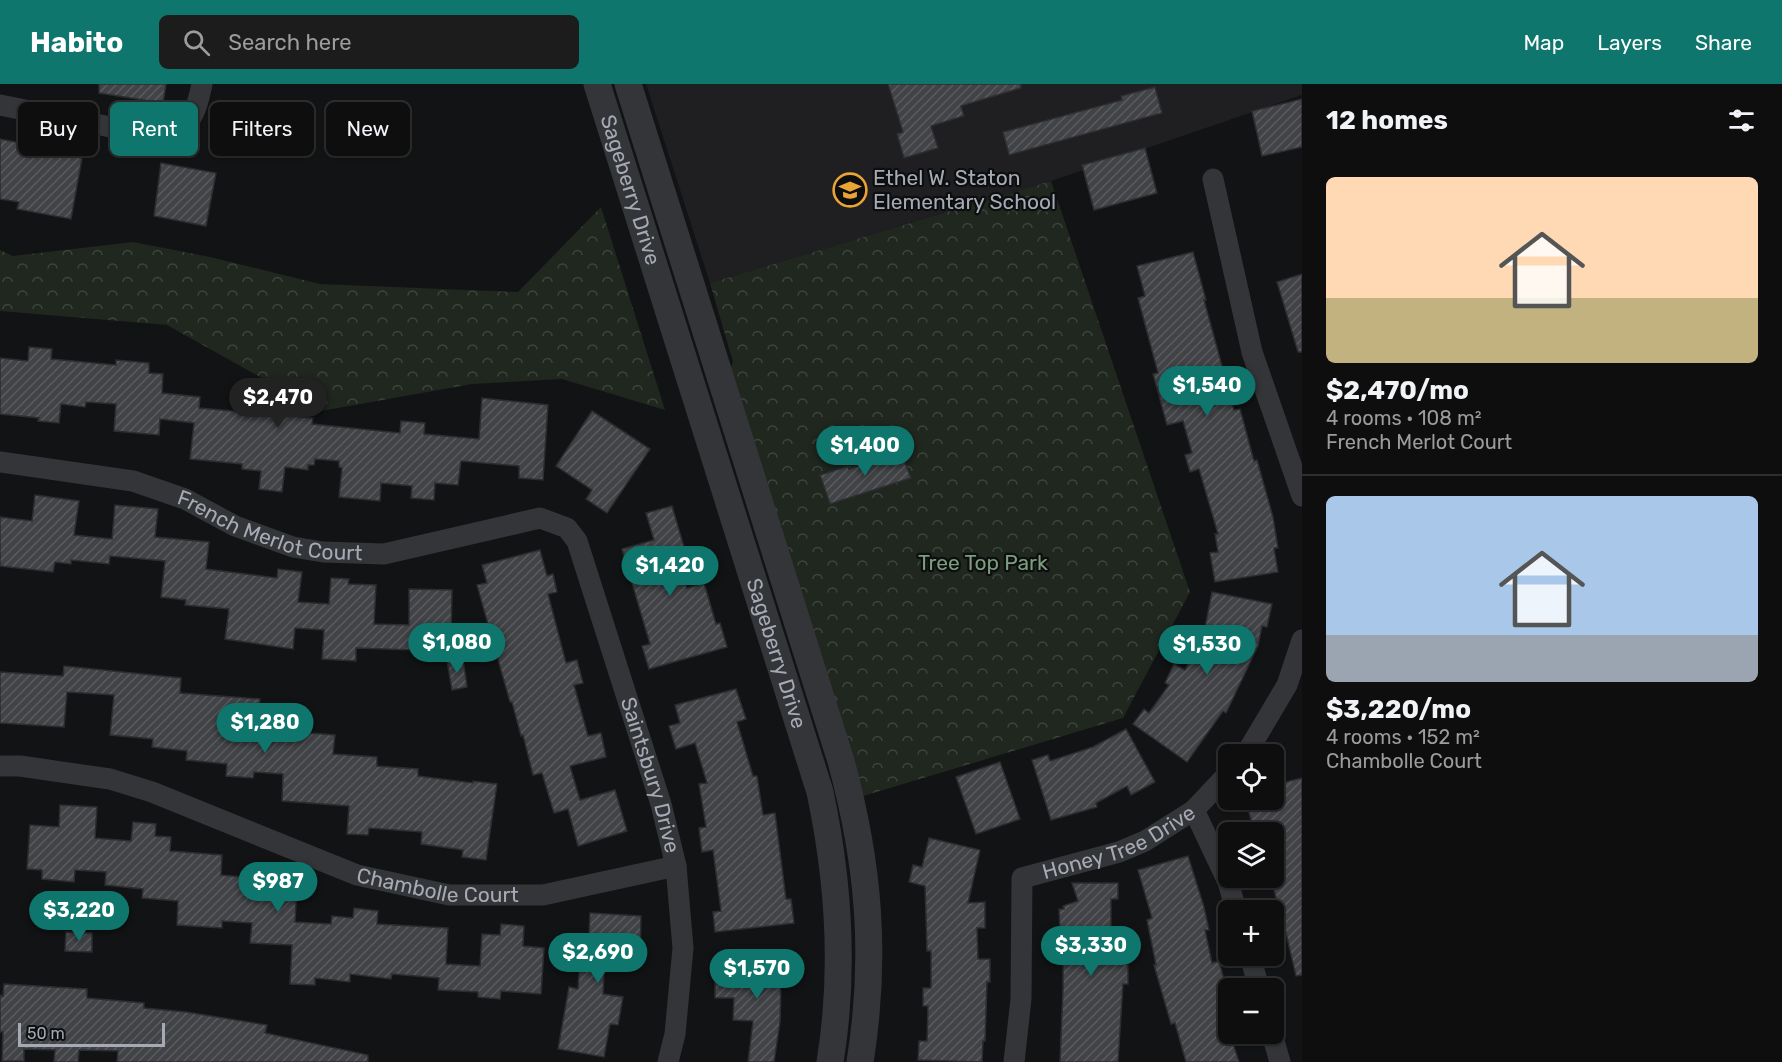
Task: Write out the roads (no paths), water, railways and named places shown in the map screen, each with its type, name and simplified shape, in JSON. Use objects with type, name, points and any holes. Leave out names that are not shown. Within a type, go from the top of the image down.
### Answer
[{"type":"street","points":[[0,105],[156,136],[173,133],[188,123],[197,108],[201,84]]},
{"type":"street","name":"Sageberry Drive","points":[[597,84],[820,792],[831,850],[838,914],[839,980],[830,1062]]},
{"type":"street","name":"Sageberry Drive","points":[[628,84],[838,751],[856,820],[866,879],[870,940],[867,1007],[860,1062]]},
{"type":"street","points":[[1213,179],[1252,352],[1302,496]]},
{"type":"street","name":"French Merlot Court","points":[[0,462],[133,481],[185,499],[235,526],[293,547],[323,552],[384,554],[540,518]]},
{"type":"street","name":"Saintsbury Drive","points":[[540,518],[567,528],[577,541],[661,804],[675,866],[682,948],[675,1034],[668,1062]]},
{"type":"street","points":[[1252,744],[1287,685],[1302,640]]},
{"type":"street","name":"Chambolle Court","points":[[0,766],[20,766],[110,779],[152,792],[357,875],[449,895],[543,895],[675,866]]},
{"type":"street","name":"Honey Tree Drive","points":[[1014,1062],[1021,999],[1022,878],[1119,852],[1145,841],[1194,810],[1218,785]]},
{"type":"street","points":[[1194,810],[1228,882],[1233,900]]},
{"type":"street","points":[[1275,1044],[1280,1062]]},
{"type":"place","name":"Ethel W. Staton Elementary School","points":[[850,190]]},
{"type":"park label","name":"Tree Top Park","points":[[983,563]]}]
